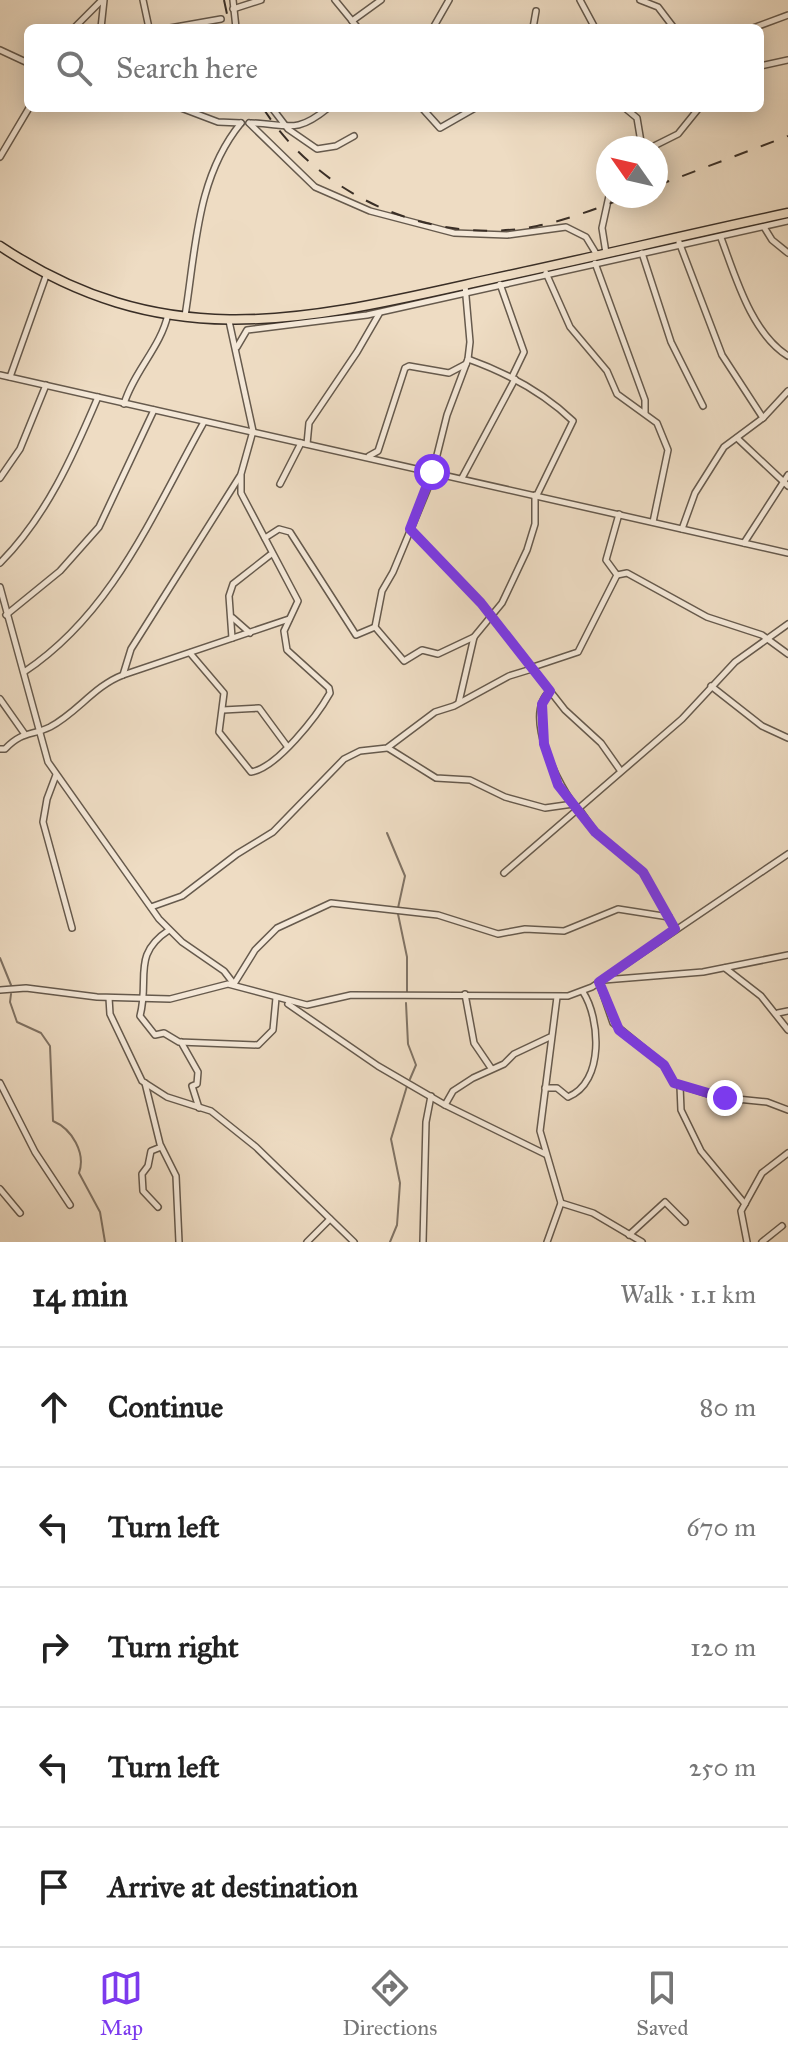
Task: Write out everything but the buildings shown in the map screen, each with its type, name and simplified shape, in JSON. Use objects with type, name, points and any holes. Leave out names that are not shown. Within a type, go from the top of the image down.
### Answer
[{"type":"main road","points":[[1,250],[109,299],[168,314],[229,321],[309,317],[465,289],[761,223],[788,213]]},
{"type":"street","points":[[78,24],[103,0]]},
{"type":"street","points":[[101,24],[103,0]]},
{"type":"street","points":[[143,0],[148,24]]},
{"type":"street","points":[[233,0],[235,24]]},
{"type":"street","points":[[233,9],[261,0]]},
{"type":"street","points":[[335,0],[355,24]]},
{"type":"street","points":[[352,21],[381,0]]},
{"type":"street","points":[[435,24],[449,0]]},
{"type":"street","points":[[580,0],[593,24]]},
{"type":"street","points":[[640,0],[658,7],[671,24]]},
{"type":"street","points":[[534,24],[536,11]]},
{"type":"street","points":[[764,24],[788,15]]},
{"type":"street","points":[[193,24],[221,19]]},
{"type":"street","points":[[0,50],[24,61]]},
{"type":"street","points":[[764,65],[788,60]]},
{"type":"street","points":[[0,157],[27,112]]},
{"type":"street","points":[[192,112],[218,122],[288,129],[306,125],[323,112]]},
{"type":"street","points":[[275,112],[288,129],[319,149],[354,136]]},
{"type":"street","points":[[426,112],[440,128],[468,112]]},
{"type":"street","points":[[630,112],[637,118],[640,136]]},
{"type":"street","points":[[668,139],[678,134],[696,112]]},
{"type":"street","points":[[185,317],[200,205],[224,147],[241,123]]},
{"type":"street","points":[[249,123],[315,187],[370,211],[454,233],[507,235],[566,227],[586,237],[600,258],[645,400],[645,413]]},
{"type":"street","points":[[600,258],[606,208]]},
{"type":"street","points":[[236,348],[247,330],[327,323],[379,313],[465,289],[500,284],[600,258],[642,253],[679,241],[721,238],[761,223],[788,221]]},
{"type":"street","points":[[761,223],[772,240],[788,253]]},
{"type":"street","points":[[721,238],[747,302],[763,328],[788,356]]},
{"type":"street","points":[[679,241],[722,355],[763,418]]},
{"type":"street","points":[[642,253],[671,342],[703,406]]},
{"type":"street","points":[[10,377],[47,273]]},
{"type":"street","points":[[546,273],[570,327],[607,371],[617,394],[657,423],[668,450],[653,522]]},
{"type":"street","points":[[462,478],[514,378],[524,352],[500,284]]},
{"type":"street","points":[[375,627],[382,591],[432,472],[467,361],[470,342],[465,289]]},
{"type":"street","points":[[280,484],[304,443],[309,423],[379,313]]},
{"type":"street","points":[[124,404],[139,369],[163,330],[168,314]]},
{"type":"street","points":[[123,675],[131,649],[241,474],[253,431],[229,321]]},
{"type":"street","points":[[375,627],[404,661],[422,650],[438,654],[474,637],[502,603],[527,550],[535,524],[536,495],[573,421],[514,378],[467,361]]},
{"type":"street","points":[[368,457],[378,451],[405,368],[409,366],[449,373],[467,361]]},
{"type":"street","points":[[0,375],[788,553]]},
{"type":"street","points":[[0,478],[20,449],[46,385]]},
{"type":"street","points":[[682,529],[695,493],[724,447],[763,418],[788,391]]},
{"type":"street","points":[[0,563],[44,507],[79,444],[98,397]]},
{"type":"street","points":[[6,615],[60,571],[99,527],[154,410]]},
{"type":"street","points":[[24,672],[79,627],[105,597],[204,422]]},
{"type":"street","points":[[737,438],[787,480],[750,529],[744,543]]},
{"type":"street","points":[[190,653],[221,688],[223,710],[219,732],[251,772],[266,765],[311,723],[330,690],[287,650],[284,631],[294,617],[298,601],[270,555],[265,538],[242,498],[241,474]]},
{"type":"street","points":[[617,575],[606,560],[619,514]]},
{"type":"street","points":[[265,538],[279,529],[290,532],[356,635],[375,627]]},
{"type":"street","points":[[410,529],[492,616],[571,717],[601,743],[620,770]]},
{"type":"street","points":[[232,638],[229,596],[233,584],[270,555]]},
{"type":"street","points":[[151,907],[182,896],[237,854],[273,832],[344,759],[360,751],[387,748],[407,729],[435,712],[459,703],[509,676],[578,652],[617,575],[626,572],[707,617],[753,631],[788,654]]},
{"type":"street","points":[[0,587],[37,730],[56,775],[169,930],[224,971],[234,984],[285,1002],[335,1038],[445,1105],[545,1154]]},
{"type":"street","points":[[0,757],[3,749],[24,733],[49,727],[105,683],[294,617]]},
{"type":"street","points":[[232,618],[250,633]]},
{"type":"street","points":[[504,873],[547,832],[578,810],[620,770],[682,719],[735,662],[788,624]]},
{"type":"street","points":[[459,703],[474,637]]},
{"type":"street","points":[[711,686],[762,726],[788,738]]},
{"type":"street","points":[[550,691],[542,704],[544,744],[552,773],[595,832],[638,867],[675,929]]},
{"type":"street","points":[[0,699],[24,733]]},
{"type":"street","points":[[223,710],[259,708],[287,746]]},
{"type":"street","points":[[387,748],[436,778],[470,780],[505,797],[545,808],[573,804]]},
{"type":"street","points":[[56,775],[43,822],[72,928]]},
{"type":"street","points":[[285,1002],[307,1005],[351,995],[517,993],[557,997],[583,992],[788,854]]},
{"type":"street","points":[[0,990],[58,990],[109,998],[190,997],[234,984],[249,959],[277,928],[331,903],[438,915],[471,923],[493,933],[530,928],[564,931],[618,909],[669,917]]},
{"type":"street","points":[[169,930],[147,948],[140,1016],[155,1035],[164,1033],[181,1042],[252,1047],[262,1043],[273,1030],[276,998]]},
{"type":"street","points":[[600,981],[725,968],[788,955]]},
{"type":"street","points":[[725,968],[778,1013],[788,1030]]},
{"type":"street","points":[[600,981],[619,1030],[664,1065],[670,1078],[680,1086],[697,1088],[717,1097],[767,1102],[788,1110]]},
{"type":"street","points":[[545,1088],[557,1088],[568,1097],[574,1095],[595,1064],[593,1011],[583,992]]},
{"type":"street","points":[[465,994],[474,1043],[491,1068]]},
{"type":"street","points":[[547,1242],[561,1203],[540,1131],[557,997]]},
{"type":"street","points":[[109,998],[110,1014],[145,1083],[161,1147],[176,1176],[179,1242]]},
{"type":"street","points":[[778,1013],[788,1011]]},
{"type":"street","points":[[445,1105],[457,1088],[504,1064],[514,1054],[550,1037]]},
{"type":"street","points":[[181,1042],[184,1053],[198,1072],[197,1084],[192,1086],[199,1109]]},
{"type":"street","points":[[0,1083],[35,1152],[70,1205]]},
{"type":"street","points":[[145,1083],[167,1097],[211,1111],[245,1138],[354,1242]]},
{"type":"street","points":[[680,1086],[681,1110],[701,1151],[745,1204]]},
{"type":"street","points":[[423,1242],[426,1122],[431,1096]]},
{"type":"street","points":[[158,1207],[143,1191],[142,1174],[148,1166],[151,1151],[161,1147]]},
{"type":"street","points":[[747,1242],[740,1215],[745,1204],[762,1173],[788,1153]]},
{"type":"street","points":[[0,1189],[20,1213]]},
{"type":"street","points":[[629,1235],[665,1202],[685,1222]]},
{"type":"street","points":[[561,1203],[593,1213],[642,1242]]},
{"type":"street","points":[[307,1242],[330,1219]]},
{"type":"street","points":[[762,1242],[782,1226]]},
{"type":"waterway","points":[[387,833],[405,876],[398,908]]},
{"type":"waterway","points":[[398,914],[407,957],[407,992]]},
{"type":"waterway","points":[[0,958],[11,985]]},
{"type":"waterway","points":[[11,994],[10,1002],[17,1022],[41,1033],[50,1046],[53,1121],[76,1142],[81,1158],[79,1173],[100,1212],[105,1242]]},
{"type":"waterway","points":[[406,1003],[408,1044],[416,1065],[410,1079]]},
{"type":"waterway","points":[[390,1242],[397,1225],[400,1183],[391,1139],[407,1086]]},
{"type":"railway","points":[[224,0],[229,24]]},
{"type":"railway","points":[[266,112],[315,167],[347,190],[382,208],[420,221],[458,229],[498,231],[537,226],[597,208]]},
{"type":"railway","points":[[668,181],[788,136]]},
{"type":"route","points":[[432,472],[424,500],[410,529],[481,603],[550,691],[542,704],[544,744],[558,785],[595,832],[643,872],[675,929],[599,982],[613,1023],[664,1065],[674,1083],[725,1098]]}]
